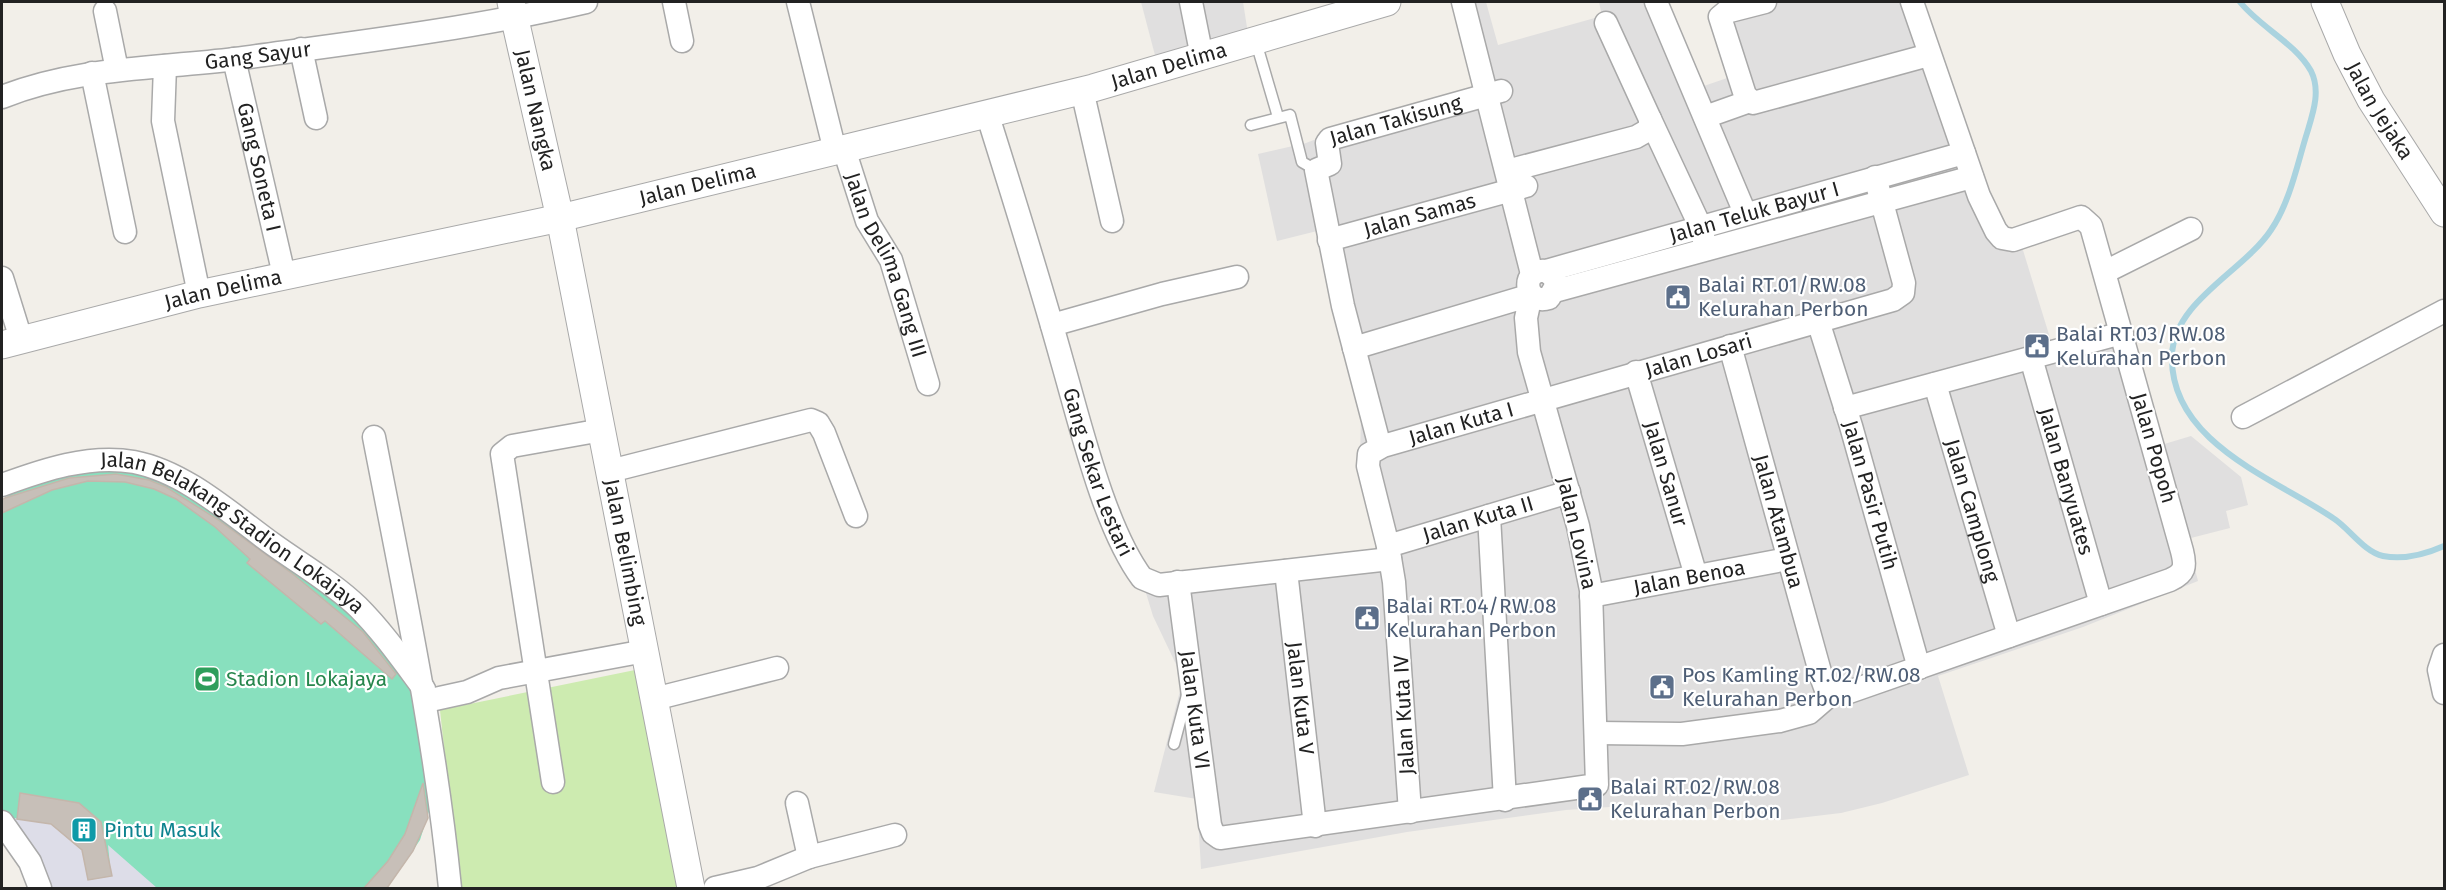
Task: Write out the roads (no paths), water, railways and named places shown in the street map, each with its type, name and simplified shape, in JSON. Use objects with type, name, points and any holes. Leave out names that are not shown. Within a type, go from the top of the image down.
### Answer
[{"type":"street","name":"Gang Sayur","points":[[2,97],[48,80],[117,70],[234,59],[513,10],[586,2]]},
{"type":"street","points":[[675,2],[682,41]]},
{"type":"street","name":"Jalan Delima Gang III","points":[[798,2],[839,150],[867,221],[891,260],[928,384]]},
{"type":"street","points":[[1191,2],[1202,57]]},
{"type":"street","name":"Jalan Delima","points":[[11,342],[199,294],[560,218],[1082,90],[1387,2]]},
{"type":"street","points":[[1352,341],[1538,283],[1517,179],[1494,93],[1463,2]]},
{"type":"street","points":[[1478,2],[1494,93]]},
{"type":"street","points":[[1656,2],[1745,213]]},
{"type":"street","points":[[1755,102],[1720,21],[1721,15],[1726,12],[1765,2]]},
{"type":"street","points":[[1912,2],[1972,177]]},
{"type":"street","name":"Jalan Jejaka","points":[[2325,2],[2347,54],[2372,100],[2445,213]]},
{"type":"street","name":"Jalan Nangka","points":[[513,10],[560,218]]},
{"type":"street","points":[[105,11],[117,70]]},
{"type":"street","points":[[1606,23],[1700,226],[1706,248]]},
{"type":"street","points":[[301,49],[316,118]]},
{"type":"street","points":[[1705,117],[1929,55]]},
{"type":"street","name":"Gang Soneta I","points":[[234,59],[284,275]]},
{"type":"street","points":[[165,66],[163,121],[199,294]]},
{"type":"street","points":[[92,73],[124,232]]},
{"type":"street","points":[[1082,90],[1112,221]]},
{"type":"street","name":"Jalan Takisung","points":[[1380,447],[1352,341],[1316,170],[1330,164],[1327,143],[1330,139],[1494,93]]},
{"type":"street","name":"Gang Sekar Lestari","points":[[987,113],[1094,468],[1128,555],[1145,581],[1159,585],[1178,582]]},
{"type":"street","name":"Jalan Samas","points":[[1329,240],[1517,179],[1641,135],[1650,129],[1650,119]]},
{"type":"street","name":"Jalan Teluk Bayur I","points":[[1538,283],[1700,226],[1964,153]]},
{"type":"street","points":[[1875,177],[1881,201]]},
{"type":"street","name":"Jalan Teluk Bayur I","points":[[1538,283],[1706,248],[1972,177]]},
{"type":"street","name":"Jalan Popoh","points":[[1972,177],[1996,231],[2006,240],[2019,238],[2074,218],[2081,217],[2088,221],[2105,272],[2182,551],[2184,571],[2170,580],[2101,604]]},
{"type":"street","name":"Jalan Losari","points":[[1541,399],[1887,302],[1903,292],[1902,276],[1881,201]]},
{"type":"street","points":[[1779,204],[1786,226]]},
{"type":"street","name":"Jalan Belimbing","points":[[560,218],[691,888]]},
{"type":"street","points":[[2105,272],[2191,230]]},
{"type":"street","points":[[1052,325],[1132,302],[1237,277]]},
{"type":"street","points":[[2,278],[11,342]]},
{"type":"street","name":"Jalan Lovina","points":[[1505,800],[1593,787],[1599,783],[1591,596],[1569,492],[1541,399],[1527,340],[1526,318],[1538,283]]},
{"type":"street","points":[[2243,417],[2445,311]]},
{"type":"street","name":"Jalan Pasir Putih","points":[[1818,321],[1919,668]]},
{"type":"street","points":[[1845,408],[2122,333]]},
{"type":"street","name":"Jalan Atambua","points":[[1730,346],[1822,679],[1826,690],[1831,694]]},
{"type":"street","name":"Jalan Banyuates","points":[[2031,357],[2101,604]]},
{"type":"street","name":"Jalan Sanur","points":[[1635,372],[1696,576]]},
{"type":"street","name":"Jalan Camplong","points":[[1935,384],[2009,636]]},
{"type":"street","name":"Jalan Kuta I","points":[[1380,447],[1541,399]]},
{"type":"street","points":[[610,471],[800,420],[811,420],[818,423],[824,433],[856,516]]},
{"type":"street","points":[[553,782],[502,454],[512,446],[602,430]]},
{"type":"street","name":"Jalan Belakang Stadion Lokajaya","points":[[374,437],[425,695],[438,777],[450,888]]},
{"type":"street","name":"Jalan Kuta IV","points":[[1380,447],[1371,452],[1367,460],[1389,552],[1398,623],[1410,813]]},
{"type":"street","name":"Jalan Belakang Stadion Lokajaya","points":[[2,485],[65,465],[98,460],[135,462],[173,477],[208,498],[344,594],[368,618],[425,695]]},
{"type":"street","name":"Jalan Kuta II","points":[[1178,582],[1286,571],[1389,552],[1489,516],[1569,492]]},
{"type":"street","points":[[1315,826],[1505,800],[1489,516]]},
{"type":"street","name":"Jalan Benoa","points":[[1591,596],[1788,559]]},
{"type":"street","name":"Jalan Kuta V","points":[[1286,571],[1315,826]]},
{"type":"street","name":"Jalan Kuta VI","points":[[1178,582],[1192,674],[1210,825],[1214,835],[1226,838],[1315,826]]},
{"type":"street","points":[[1597,733],[1682,734],[1780,721],[1809,713],[1831,694],[1849,692],[2101,604]]},
{"type":"street","points":[[425,695],[467,692],[494,680],[645,651]]},
{"type":"street","points":[[2445,655],[2439,670],[2445,693]]},
{"type":"street","points":[[654,699],[777,668]]},
{"type":"street","points":[[797,803],[809,857]]},
{"type":"street","points":[[2,822],[30,862],[40,888]]},
{"type":"street","points":[[714,888],[758,878],[809,857],[895,835]]},
{"type":"lane","points":[[1256,41],[1278,117]]},
{"type":"lane","points":[[1251,125],[1287,115],[1292,117],[1302,162],[1316,170]]},
{"type":"lane","points":[[1174,744],[1192,674]]},
{"type":"waterway","points":[[2240,2],[2304,61],[2314,79],[2315,102],[2292,183],[2278,219],[2259,245],[2197,303],[2185,318],[2176,336],[2172,355],[2176,385],[2188,412],[2206,434],[2229,454],[2339,522],[2369,550],[2383,556],[2407,557],[2444,546]]},
{"type":"place","name":"Balai RT.01/RW.08 Kelurahan Perbon","points":[[1678,297]]},
{"type":"place","name":"Balai RT.03/RW.08 Kelurahan Perbon","points":[[2037,346]]},
{"type":"place","name":"Balai RT.04/RW.08 Kelurahan Perbon","points":[[1367,618]]},
{"type":"place","name":"Stadion Lokajaya","points":[[207,679]]},
{"type":"place","name":"Pos Kamling RT.02/RW.08 Kelurahan Perbon","points":[[1662,687]]},
{"type":"place","name":"Balai RT.02/RW.08 Kelurahan Perbon","points":[[1590,799]]},
{"type":"place","name":"Pintu Masuk","points":[[84,830]]}]
